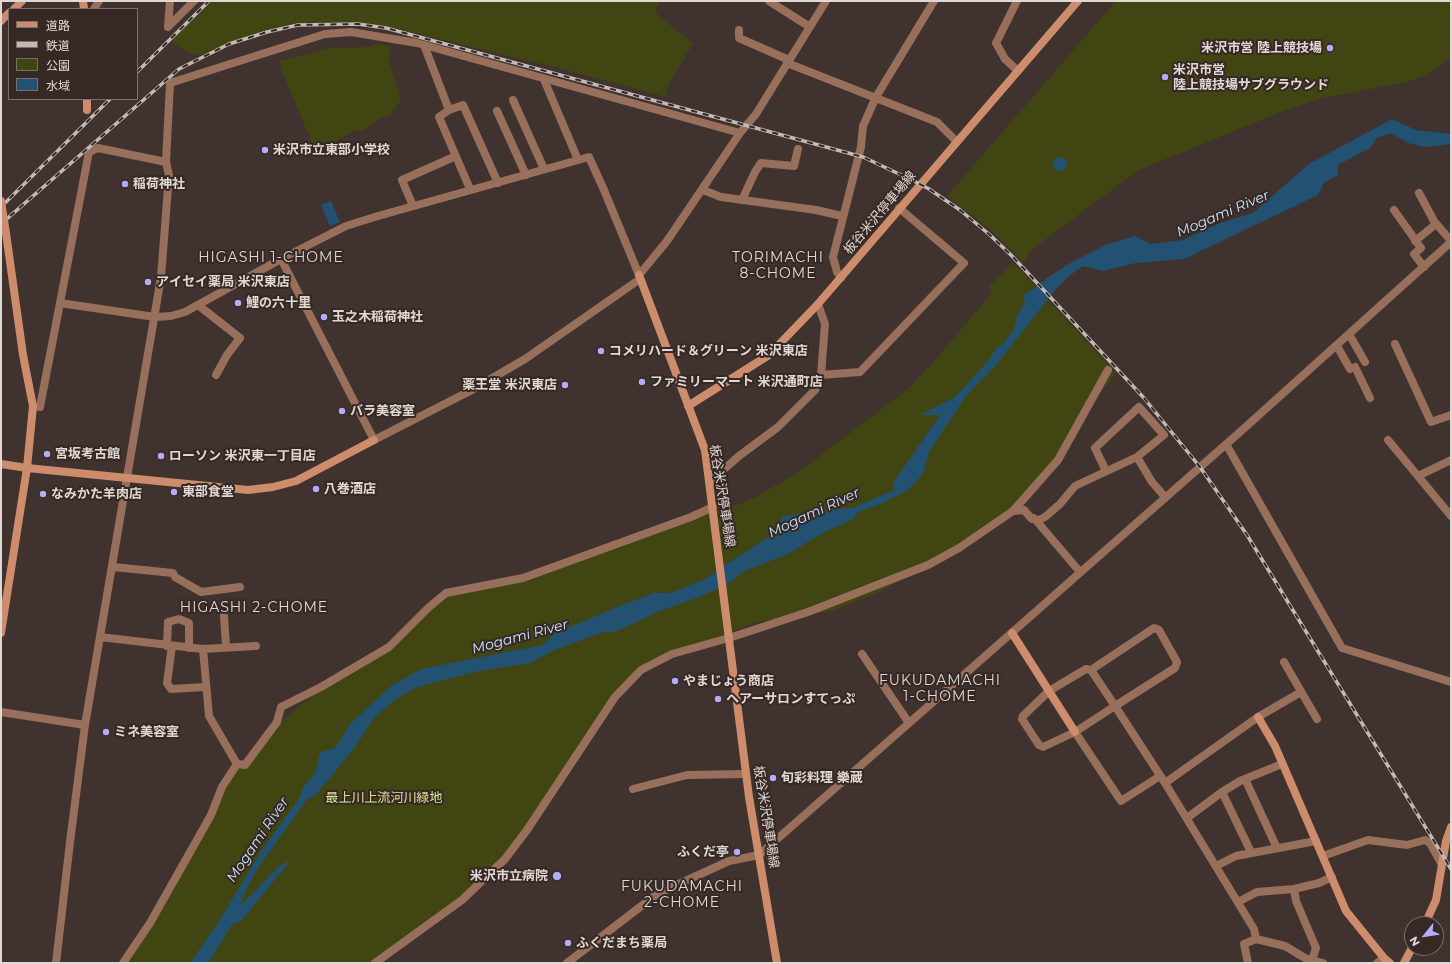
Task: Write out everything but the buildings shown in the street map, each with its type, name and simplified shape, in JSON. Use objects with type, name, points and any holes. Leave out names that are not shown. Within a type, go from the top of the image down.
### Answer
[{"type":"street","points":[[170,1],[168,27],[194,1]]},
{"type":"street","points":[[769,1],[810,27]]},
{"type":"street","points":[[1,464],[238,490],[273,487],[296,481],[470,391],[525,359],[639,277],[667,241],[703,190],[740,133],[756,114],[826,1]]},
{"type":"street","points":[[841,278],[837,272],[833,257],[842,216],[861,148],[863,126],[876,97],[934,1]]},
{"type":"street","points":[[1017,1],[996,43],[1005,60],[1018,71]]},
{"type":"street","name":"板谷米沢停車場線","points":[[777,963],[750,809],[711,486],[705,450],[688,406],[769,355],[841,278],[899,208],[1078,1]]},
{"type":"street","points":[[739,30],[739,38],[788,62],[937,122],[957,142]]},
{"type":"street","points":[[56,963],[85,725],[155,317],[164,244],[169,174],[166,162],[170,83],[325,34],[351,32],[376,35],[424,45],[740,133]]},
{"type":"street","points":[[424,45],[449,110]]},
{"type":"street","points":[[545,82],[578,160]]},
{"type":"street","points":[[87,100],[87,110]]},
{"type":"street","points":[[513,100],[544,169]]},
{"type":"street","points":[[470,189],[439,116],[449,110],[463,105],[498,183]]},
{"type":"street","points":[[497,111],[526,175]]},
{"type":"street","points":[[33,406],[40,407],[90,152],[98,148],[166,162]]},
{"type":"street","points":[[742,200],[755,172],[761,163],[794,166],[798,149]]},
{"type":"street","points":[[413,206],[402,180],[456,156]]},
{"type":"street","points":[[60,303],[155,317],[171,316],[185,312],[281,259],[346,226],[470,189],[498,183],[589,157],[639,277],[688,406]]},
{"type":"street","points":[[703,190],[721,197],[816,210],[842,216]]},
{"type":"street","points":[[567,963],[656,894],[729,861],[759,855],[1337,346],[1451,242],[1436,224],[1419,193]]},
{"type":"street","points":[[1,201],[23,355],[33,406],[27,468],[1,633]]},
{"type":"street","points":[[821,375],[860,372],[964,263],[899,208]]},
{"type":"street","points":[[1394,210],[1420,248],[1414,254],[1424,267]]},
{"type":"street","points":[[1415,240],[1436,224]]},
{"type":"street","points":[[281,259],[374,440]]},
{"type":"street","points":[[198,304],[240,338],[227,355],[216,375]]},
{"type":"street","points":[[711,486],[714,478],[739,456],[778,427],[814,390],[821,375],[825,324],[818,304]]},
{"type":"street","points":[[1349,334],[1365,362]]},
{"type":"street","points":[[1395,344],[1431,422],[1451,415]]},
{"type":"street","points":[[1337,346],[1353,368],[1370,398]]},
{"type":"street","points":[[375,963],[462,900],[504,859],[527,830],[594,727],[629,681],[641,670],[672,654],[729,638],[808,612],[928,565],[959,548],[1013,511],[1058,460],[1108,370]]},
{"type":"street","points":[[1037,521],[1045,518],[1060,504],[1075,486],[1137,457],[1164,435],[1139,406],[1095,448],[1106,471]]},
{"type":"street","points":[[1388,440],[1451,516]]},
{"type":"street","points":[[1226,444],[1342,648],[1451,682]]},
{"type":"street","points":[[1137,457],[1152,482],[1165,497]]},
{"type":"street","points":[[1418,476],[1451,460]]},
{"type":"street","points":[[203,649],[205,687],[209,716],[237,764],[245,766],[277,722],[281,707],[328,683],[389,647],[428,608],[446,593],[523,578],[714,510]]},
{"type":"street","points":[[1013,511],[1024,510],[1032,519],[1034,518],[1080,572]]},
{"type":"street","points":[[113,567],[173,573],[175,577],[201,592],[240,587]]},
{"type":"street","points":[[224,616],[226,647]]},
{"type":"street","points":[[189,648],[189,623],[179,619],[168,622],[169,646],[167,683],[171,689],[205,687]]},
{"type":"street","points":[[1154,628],[1159,630],[1177,662],[1175,668],[1075,732],[1043,747],[1039,744],[1022,719],[1023,716],[1049,691],[1086,669],[1091,670],[1154,628]]},
{"type":"street","points":[[1012,633],[1121,801],[1160,776]]},
{"type":"street","points":[[100,637],[203,649],[256,646]]},
{"type":"street","points":[[862,654],[909,723]]},
{"type":"street","points":[[1284,662],[1317,719]]},
{"type":"street","points":[[1091,670],[1187,818],[1254,929],[1256,939]]},
{"type":"street","points":[[1165,783],[1258,717],[1301,692]]},
{"type":"street","points":[[1,712],[85,725]]},
{"type":"street","points":[[1258,717],[1282,764],[1346,911],[1384,961]]},
{"type":"street","points":[[124,963],[150,923],[211,815],[222,787],[237,764]]},
{"type":"street","points":[[1187,818],[1222,792],[1245,779],[1282,764]]},
{"type":"street","points":[[633,789],[687,775],[746,774]]},
{"type":"street","points":[[1245,779],[1277,848]]},
{"type":"street","points":[[1222,792],[1251,852]]},
{"type":"street","points":[[1429,916],[1436,900],[1447,833],[1451,827]]},
{"type":"street","points":[[1216,866],[1236,856],[1251,852],[1316,840]]},
{"type":"street","points":[[1323,856],[1368,840],[1407,845],[1425,840],[1430,843],[1441,863]]},
{"type":"street","points":[[1238,902],[1257,892],[1294,889],[1332,878]]},
{"type":"street","points":[[1294,889],[1296,901],[1316,948],[1312,960]]},
{"type":"street","points":[[1248,963],[1244,944],[1256,939],[1285,946],[1312,960],[1323,963]]},
{"type":"green space","points":[[213,1],[660,1],[655,12],[693,44],[669,83],[666,97],[558,68],[386,26],[357,22],[298,23],[266,30],[197,56],[173,44],[173,38]]},
{"type":"green space","points":[[1116,1],[1451,1],[1451,57],[1426,75],[1408,82],[1322,98],[1281,112],[1139,170],[1030,251],[1024,263],[993,232],[947,196]]},
{"type":"green space","points":[[376,43],[391,47],[389,60],[401,100],[390,115],[380,118],[364,130],[354,131],[338,140],[331,151],[317,155],[281,69],[280,61],[330,48],[370,47]]},
{"type":"green space","name":"最上川上流河川緑地","points":[[1013,262],[1116,373],[1091,406],[1060,461],[1026,503],[960,551],[875,594],[831,611],[757,622],[639,668],[516,842],[461,898],[373,963],[126,963],[238,766],[246,767],[277,725],[321,688],[369,663],[447,596],[523,579],[708,513],[737,505],[754,498],[797,473],[908,389],[929,367],[992,293],[989,286]]},
{"type":"water","name":"Mogami River","points":[[1392,119],[1416,130],[1451,134],[1451,144],[1426,147],[1408,143],[1391,133],[1377,138],[1370,148],[1338,165],[1338,175],[1324,183],[1318,195],[1184,259],[1136,263],[1102,271],[1083,266],[1069,276],[1055,290],[998,363],[966,396],[929,452],[923,474],[908,490],[883,503],[858,512],[853,519],[821,534],[788,554],[742,572],[734,580],[702,596],[660,611],[615,632],[603,632],[555,650],[530,663],[479,671],[417,687],[395,700],[375,717],[355,747],[315,796],[308,798],[260,865],[246,889],[240,906],[279,866],[291,860],[242,920],[232,925],[208,963],[190,963],[218,923],[261,851],[299,799],[304,785],[315,774],[320,752],[335,748],[350,724],[391,686],[421,669],[542,645],[555,633],[615,608],[654,593],[670,593],[705,579],[774,533],[783,516],[855,507],[894,490],[893,483],[940,415],[920,415],[955,397],[988,361],[996,348],[1003,344],[1013,331],[1017,316],[1025,302],[1023,296],[1072,262],[1108,244],[1135,236],[1151,244],[1183,240],[1220,223],[1253,213],[1309,164]]},
{"type":"water","points":[[1060,157],[1065,159],[1067,164],[1065,169],[1060,171],[1055,169],[1053,164],[1055,159]]},
{"type":"water","points":[[331,201],[340,222],[330,226],[321,205]]},
{"type":"railway","points":[[138,71],[209,1]]},
{"type":"railway","points":[[1,224],[179,69],[229,44],[267,32],[298,25],[358,24],[386,28],[863,157],[929,189],[960,210],[990,235],[1012,256],[1144,398],[1200,467],[1247,535],[1451,869]]},
{"type":"railway","points":[[1,207],[109,100]]},
{"type":"place","name":"米沢市営 陸上競技場","points":[[1330,48]]},
{"type":"place","name":"米沢市営 陸上競技場サブグラウンド","points":[[1165,77]]},
{"type":"place","name":"米沢市立東部小学校","points":[[265,150]]},
{"type":"place","name":"稲荷神社","points":[[125,184]]},
{"type":"place","name":"アイセイ薬局 米沢東店","points":[[148,282]]},
{"type":"place","name":"鯉の六十里","points":[[238,303]]},
{"type":"place","name":"玉之木稲荷神社","points":[[324,317]]},
{"type":"place","name":"コメリハード＆グリーン 米沢東店","points":[[601,351]]},
{"type":"place","name":"ファミリーマート 米沢通町店","points":[[642,382]]},
{"type":"place","name":"薬王堂 米沢東店","points":[[565,385]]},
{"type":"place","name":"バラ美容室","points":[[342,411]]},
{"type":"place","name":"宮坂考古館","points":[[47,454]]},
{"type":"place","name":"ローソン 米沢東一丁目店","points":[[161,456]]},
{"type":"place","name":"八巻酒店","points":[[316,489]]},
{"type":"place","name":"東部食堂","points":[[174,492]]},
{"type":"place","name":"なみかた羊肉店","points":[[43,494]]},
{"type":"place","name":"やまじょう商店","points":[[675,681]]},
{"type":"place","name":"ヘアーサロンすてっぷ","points":[[718,699]]},
{"type":"place","name":"ミネ美容室","points":[[106,732]]},
{"type":"place","name":"旬彩料理 樂蔵","points":[[773,778]]},
{"type":"place","name":"ふくだ亭","points":[[737,852]]},
{"type":"place","name":"米沢市立病院","points":[[557,876]]},
{"type":"place","name":"ふくだまち薬局","points":[[568,943]]},
{"type":"district","name":"HIGASHI 1-CHOME","points":[[271,258]]},
{"type":"district","name":"TORIMACHI 8-CHOME","points":[[778,266]]},
{"type":"district","name":"HIGASHI 2-CHOME","points":[[254,608]]},
{"type":"district","name":"FUKUDAMACHI 1-CHOME","points":[[940,690]]},
{"type":"district","name":"FUKUDAMACHI 2-CHOME","points":[[682,896]]}]
